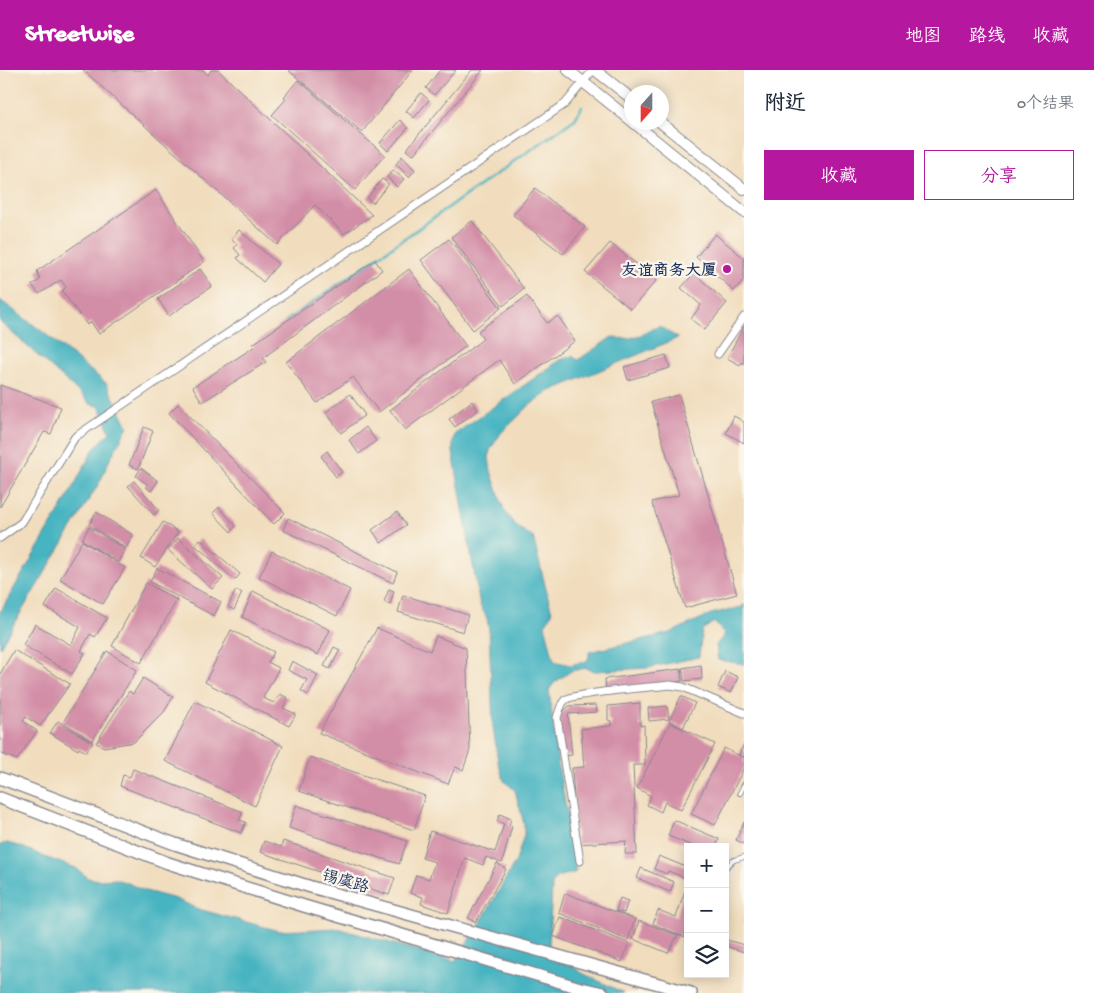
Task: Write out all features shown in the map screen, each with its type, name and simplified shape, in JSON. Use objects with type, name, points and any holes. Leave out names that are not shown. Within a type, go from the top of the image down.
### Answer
[{"type":"main road","points":[[568,70],[624,115]]},
{"type":"main road","points":[[594,70],[624,94]]},
{"type":"main road","points":[[669,129],[744,189]]},
{"type":"main road","points":[[642,130],[744,212]]},
{"type":"main road","name":"锡虞路","points":[[0,778],[175,844],[311,888],[691,993]]},
{"type":"main road","points":[[0,798],[168,863],[304,906],[577,987],[603,993]]},
{"type":"street","points":[[0,538],[22,522],[75,437],[565,104],[594,70]]},
{"type":"street","points":[[718,354],[744,317]]},
{"type":"street","points":[[580,861],[557,718],[560,707],[566,700],[585,695],[670,685],[683,687],[744,713]]},
{"type":"lane","points":[[740,792],[744,784]]},
{"type":"lane","points":[[729,864],[734,860],[744,857]]},
{"type":"water","points":[[0,300],[106,383],[128,426],[101,480],[0,647],[0,612],[69,495],[93,450],[110,432],[99,406],[90,404],[0,322]]},
{"type":"water","points":[[659,326],[678,338],[550,391],[530,405],[501,433],[490,450],[489,458],[491,471],[504,510],[517,527],[533,537],[552,613],[545,625],[554,661],[570,665],[587,661],[589,652],[670,633],[711,614],[742,607],[744,604],[744,664],[718,660],[716,645],[725,634],[714,622],[702,630],[699,657],[647,668],[595,671],[586,668],[571,671],[554,683],[549,690],[558,765],[576,872],[559,876],[552,885],[549,945],[582,973],[624,993],[0,993],[0,845],[7,843],[76,868],[88,878],[98,880],[116,879],[142,890],[176,899],[198,909],[257,925],[280,931],[337,928],[455,961],[479,925],[516,861],[524,835],[524,824],[515,790],[504,781],[498,762],[493,727],[489,629],[487,618],[480,605],[453,452],[455,434],[560,360],[572,356],[578,360],[612,337],[631,338]]},
{"type":"building","points":[[83,70],[203,70],[208,75],[211,70],[218,70],[372,215],[344,234],[315,205],[277,245]]},
{"type":"building","points":[[288,70],[413,70],[362,132]]},
{"type":"building","points":[[440,70],[456,70],[434,95],[426,88]]},
{"type":"building","points":[[472,70],[483,70],[413,155],[406,150]]},
{"type":"building","points":[[298,80],[385,155],[355,190],[272,115],[286,99],[284,97]]},
{"type":"building","points":[[421,93],[429,100],[414,118],[406,111]]},
{"type":"building","points":[[400,120],[408,128],[388,151],[380,143]]},
{"type":"building","points":[[402,156],[415,170],[409,177],[396,164]]},
{"type":"building","points":[[393,170],[404,179],[397,187],[387,177]]},
{"type":"building","points":[[382,179],[389,184],[373,203],[367,198]]},
{"type":"building","points":[[535,188],[585,227],[563,254],[513,215]]},
{"type":"building","points":[[156,190],[204,262],[99,334],[91,322],[87,325],[62,291],[66,287],[61,280],[39,294],[32,285],[40,280],[37,271]]},
{"type":"building","points":[[472,221],[524,289],[503,306],[451,237]]},
{"type":"building","points":[[239,230],[278,264],[263,282],[237,258],[240,255],[234,248],[237,245],[231,239]]},
{"type":"building","name":"友谊商务大厦","points":[[715,234],[744,258],[744,279],[734,291],[696,257]]},
{"type":"building","points":[[449,239],[501,308],[473,330],[421,260]]},
{"type":"building","points":[[610,243],[657,280],[631,309],[585,272]]},
{"type":"building","points":[[375,260],[382,270],[263,358],[266,362],[202,402],[193,387],[254,347],[253,344]]},
{"type":"building","points":[[200,269],[212,286],[169,316],[158,299]]},
{"type":"building","points":[[409,269],[466,346],[379,412],[353,377],[317,403],[286,362]]},
{"type":"building","points":[[694,273],[727,303],[704,330],[691,319],[701,305],[681,288]]},
{"type":"building","points":[[527,296],[547,323],[558,316],[575,341],[515,384],[499,360],[405,430],[390,410],[483,339],[478,331]]},
{"type":"building","points":[[744,326],[744,364],[742,362],[740,365],[727,358]]},
{"type":"building","points":[[666,355],[670,368],[628,380],[624,367]]},
{"type":"building","points":[[0,385],[61,407],[51,434],[44,432],[0,507]]},
{"type":"building","points":[[350,394],[365,415],[341,433],[326,412]]},
{"type":"building","points":[[679,395],[737,594],[685,608],[652,502],[679,495],[651,402]]},
{"type":"building","points":[[472,401],[478,410],[455,427],[449,419]]},
{"type":"building","points":[[178,404],[285,513],[274,524],[169,413]]},
{"type":"building","points":[[734,416],[744,422],[744,443],[726,433]]},
{"type":"building","points":[[144,427],[153,431],[138,469],[129,465]]},
{"type":"building","points":[[366,427],[376,441],[359,454],[349,440]]},
{"type":"building","points":[[327,451],[342,472],[336,477],[321,456]]},
{"type":"building","points":[[141,468],[158,481],[151,491],[146,487],[147,484],[136,476]]},
{"type":"building","points":[[134,481],[159,510],[154,515],[128,486]]},
{"type":"building","points":[[219,507],[236,526],[231,532],[213,513]]},
{"type":"building","points":[[96,512],[133,535],[126,548],[89,525]]},
{"type":"building","points":[[397,512],[406,525],[381,543],[372,530]]},
{"type":"building","points":[[288,518],[397,572],[393,583],[283,530]]},
{"type":"building","points":[[163,522],[178,532],[155,567],[141,558]]},
{"type":"building","points":[[89,527],[125,549],[118,562],[82,540]]},
{"type":"building","points":[[178,538],[223,578],[212,589],[168,550]]},
{"type":"building","points":[[200,539],[240,574],[235,580],[195,545]]},
{"type":"building","points":[[82,541],[125,568],[103,604],[60,579]]},
{"type":"building","points":[[272,551],[350,590],[337,616],[259,577]]},
{"type":"building","points":[[157,568],[221,602],[214,616],[150,582]]},
{"type":"building","points":[[146,583],[177,600],[141,663],[112,646]]},
{"type":"building","points":[[56,588],[107,618],[95,637],[90,634],[81,651],[85,653],[72,674],[23,645],[35,624],[71,645],[80,627],[45,607]]},
{"type":"building","points":[[389,589],[394,591],[390,605],[384,602]]},
{"type":"building","points":[[236,590],[242,593],[234,610],[228,607]]},
{"type":"building","points":[[253,591],[330,630],[318,655],[242,617]]},
{"type":"building","points":[[403,595],[468,615],[463,632],[398,612]]},
{"type":"building","points":[[377,628],[430,651],[436,636],[466,648],[470,750],[463,770],[455,767],[448,784],[319,733]]},
{"type":"building","points":[[231,630],[274,652],[268,662],[279,668],[263,698],[274,703],[280,694],[288,698],[283,708],[296,714],[289,726],[205,682]]},
{"type":"building","points":[[334,647],[340,650],[330,669],[324,666]]},
{"type":"building","points":[[14,650],[70,684],[40,726],[26,717],[23,721],[37,731],[17,760],[0,753],[0,674]]},
{"type":"building","points":[[107,651],[137,670],[92,741],[63,722]]},
{"type":"building","points":[[292,661],[318,675],[308,695],[301,691],[307,680],[288,670]]},
{"type":"building","points":[[701,665],[702,679],[684,681],[682,668]]},
{"type":"building","points":[[681,669],[682,681],[606,688],[605,679]]},
{"type":"building","points":[[725,671],[738,677],[731,693],[718,687]]},
{"type":"building","points":[[143,678],[173,697],[164,712],[134,742],[104,747],[96,743],[129,691],[133,694]]},
{"type":"building","points":[[681,696],[695,703],[683,728],[669,721]]},
{"type":"building","points":[[195,701],[283,746],[255,806],[165,761]]},
{"type":"building","points":[[640,703],[640,726],[644,725],[645,765],[633,765],[637,854],[625,854],[626,841],[577,844],[572,768],[584,767],[581,729],[611,726],[611,721],[608,720],[608,706]]},
{"type":"building","points":[[596,705],[597,712],[568,714],[572,755],[563,756],[559,716],[569,706]]},
{"type":"building","points":[[667,706],[669,719],[649,721],[648,708]]},
{"type":"building","points":[[58,721],[93,743],[86,752],[79,748],[78,750],[50,733]]},
{"type":"building","points":[[670,723],[715,744],[681,810],[665,802],[661,812],[647,805],[651,796],[637,788]]},
{"type":"building","points":[[744,744],[744,757],[739,755]]},
{"type":"building","points":[[724,748],[744,758],[744,768],[715,825],[691,814]]},
{"type":"building","points":[[310,757],[425,796],[414,830],[299,791]]},
{"type":"building","points":[[133,769],[243,812],[239,820],[246,822],[241,833],[120,786],[123,775],[130,777]]},
{"type":"building","points":[[296,805],[407,841],[399,864],[289,828]]},
{"type":"building","points":[[500,814],[511,819],[509,825],[512,826],[502,863],[486,857],[483,865],[465,858],[448,913],[421,904],[423,897],[410,893],[416,875],[429,879],[435,862],[422,858],[430,831],[495,852],[504,824],[497,821]]},
{"type":"building","points":[[674,820],[719,839],[718,843],[685,843],[668,836]]},
{"type":"building","points":[[744,822],[744,844],[736,840]]},
{"type":"building","points":[[264,841],[281,847],[283,841],[395,878],[389,895],[260,852]]},
{"type":"building","points":[[659,856],[684,866],[684,877],[668,871],[667,874],[654,869]]},
{"type":"building","points":[[497,863],[506,869],[476,922],[468,918]]},
{"type":"building","points":[[641,868],[674,882],[670,892],[637,878]]},
{"type":"building","points":[[565,893],[635,919],[628,940],[559,913]]},
{"type":"building","points":[[684,894],[684,937],[653,924],[658,910],[676,917]]},
{"type":"building","points":[[620,898],[628,901],[624,913],[616,911]]},
{"type":"building","points":[[560,917],[629,943],[622,962],[553,936]]},
{"type":"building","points":[[639,921],[678,935],[668,953],[633,939]]},
{"type":"building","points":[[729,941],[744,945],[744,952],[729,947]]},
{"type":"waterway","points":[[286,321],[575,119],[582,107]]},
{"type":"place","name":"友谊商务大厦","points":[[727,269]]}]
